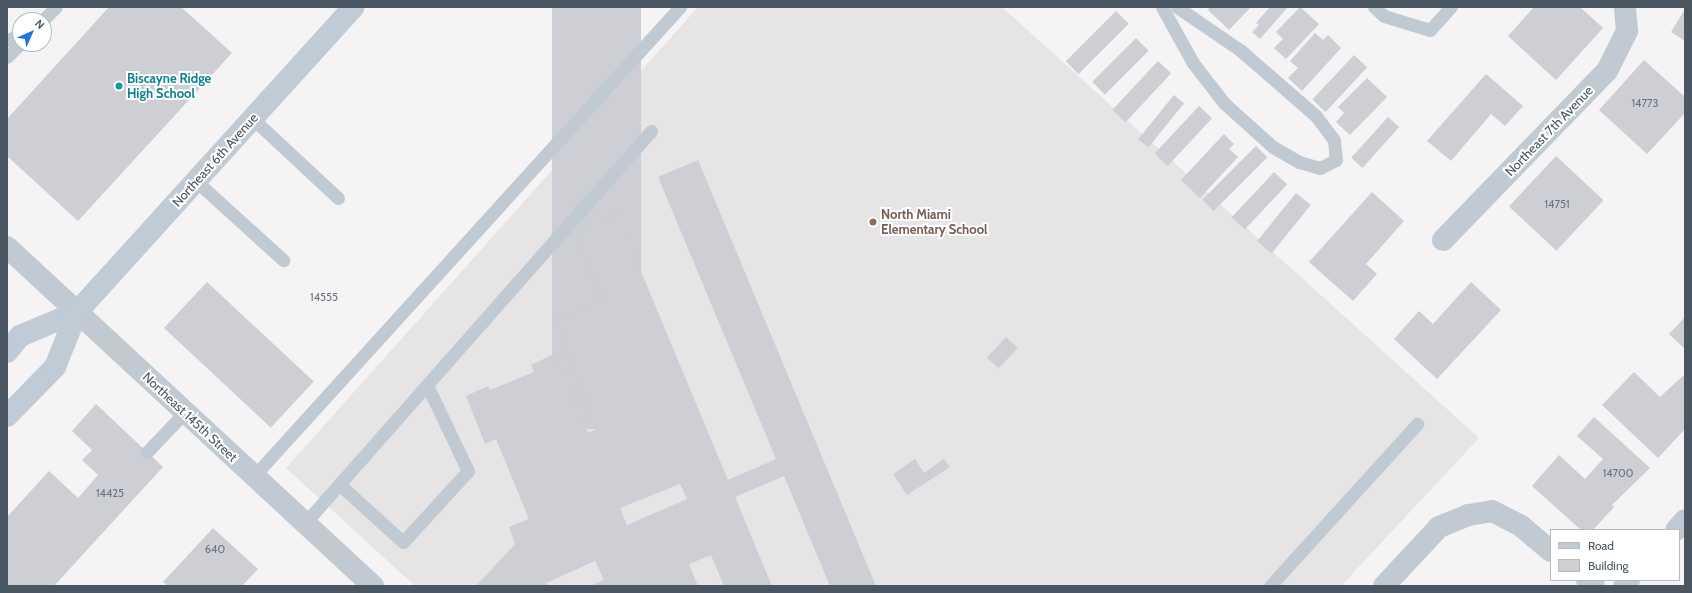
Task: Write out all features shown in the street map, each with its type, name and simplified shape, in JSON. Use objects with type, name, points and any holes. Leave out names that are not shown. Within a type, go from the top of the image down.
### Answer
[{"type":"main road","name":"Northeast 6th Avenue","points":[[7,416],[55,367],[77,312],[354,7]]},
{"type":"main road","name":"Northeast 6th Avenue","points":[[7,352],[20,336],[77,312]]},
{"type":"street","name":"Northeast 7th Avenue","points":[[1443,240],[1608,70],[1627,31],[1625,7]]},
{"type":"street","name":"Northeast 145th Street","points":[[7,248],[373,586]]},
{"type":"street","points":[[1384,586],[1439,527],[1468,515],[1492,511],[1521,526],[1550,550]]},
{"type":"street","points":[[1677,529],[1685,520]]},
{"type":"lane","points":[[254,476],[680,7]]},
{"type":"lane","points":[[1162,7],[1193,63],[1224,103],[1273,147],[1299,162],[1320,168],[1336,160],[1334,140],[1316,116],[1240,50],[1177,7]]},
{"type":"lane","points":[[1374,7],[1384,16],[1430,30],[1450,7]]},
{"type":"lane","points":[[253,119],[338,198]]},
{"type":"lane","points":[[305,523],[651,131]]},
{"type":"lane","points":[[196,181],[283,260]]},
{"type":"lane","points":[[339,484],[403,542],[468,471],[427,385]]},
{"type":"lane","points":[[147,452],[185,412]]},
{"type":"lane","points":[[1270,586],[1417,424]]},
{"type":"shaded area","name":"North Miami Elementary School","points":[[698,7],[1002,7],[1479,438],[1341,586],[415,586],[286,468]]},
{"type":"building","name":"Biscayne Ridge High School","points":[[109,7],[181,7],[232,53],[78,221],[7,156],[7,119]]},
{"type":"building","points":[[552,7],[641,7],[641,429],[552,429]]},
{"type":"building","points":[[1210,7],[1251,7],[1229,30],[1208,10]]},
{"type":"building","points":[[1270,7],[1288,7],[1260,39],[1252,32],[1259,25],[1256,23]]},
{"type":"building","points":[[1300,7],[1319,24],[1286,59],[1274,48],[1283,39],[1276,32]]},
{"type":"building","points":[[1534,7],[1580,7],[1603,28],[1556,80],[1508,36]]},
{"type":"building","points":[[1685,9],[1685,41],[1671,32]]},
{"type":"building","points":[[1116,11],[1129,24],[1079,74],[1066,61]]},
{"type":"building","points":[[1315,33],[1323,40],[1328,35],[1341,48],[1302,91],[1288,78],[1298,68],[1290,61]]},
{"type":"building","points":[[1136,38],[1149,51],[1105,95],[1092,82]]},
{"type":"building","points":[[1354,55],[1367,67],[1326,112],[1312,100]]},
{"type":"building","points":[[1644,60],[1685,97],[1685,113],[1647,154],[1599,110]]},
{"type":"building","points":[[1158,61],[1171,73],[1125,122],[1112,110]]},
{"type":"building","points":[[1486,74],[1523,106],[1505,126],[1491,114],[1451,161],[1427,141]]},
{"type":"building","points":[[1367,78],[1387,97],[1350,135],[1336,122],[1344,113],[1338,107]]},
{"type":"building","points":[[1174,95],[1184,103],[1148,147],[1138,139]]},
{"type":"building","points":[[1199,106],[1212,118],[1168,166],[1155,154]]},
{"type":"building","points":[[1388,117],[1399,127],[1362,168],[1351,158]]},
{"type":"building","points":[[1224,134],[1234,144],[1229,149],[1238,157],[1200,198],[1181,180]]},
{"type":"building","points":[[1256,146],[1267,157],[1214,211],[1202,200]]},
{"type":"building","points":[[1556,156],[1604,200],[1556,251],[1509,206]]},
{"type":"building","points":[[698,160],[876,586],[830,586],[784,476],[735,497],[772,586],[724,586],[711,555],[689,564],[698,586],[590,586],[604,580],[595,561],[546,583],[549,586],[476,586],[515,544],[509,527],[529,519],[496,439],[485,444],[466,396],[488,386],[490,390],[534,372],[531,365],[552,355],[559,372],[562,370],[588,433],[596,429],[555,319],[603,300],[575,231],[617,214],[728,480],[776,459],[658,177]],"holes":[[[680,484],[687,499],[627,525],[620,508]]]},
{"type":"building","points":[[1274,172],[1287,184],[1245,230],[1232,217]]},
{"type":"building","points":[[1372,192],[1404,221],[1366,264],[1377,274],[1353,301],[1309,262]]},
{"type":"building","points":[[1296,193],[1311,205],[1272,253],[1257,241]]},
{"type":"building","points":[[207,282],[314,382],[271,428],[164,328]]},
{"type":"building","points":[[1471,282],[1501,310],[1437,379],[1394,339],[1419,311],[1433,324]]},
{"type":"building","points":[[1685,317],[1685,349],[1669,334]]},
{"type":"building","points":[[1006,337],[1018,348],[999,368],[987,357]]},
{"type":"building","points":[[1634,372],[1660,397],[1685,374],[1685,429],[1658,458],[1602,405]]},
{"type":"building","points":[[96,404],[163,467],[54,586],[7,586],[7,517],[49,471],[78,498],[98,475],[82,460],[92,450],[72,431]]},
{"type":"building","points":[[1594,417],[1650,468],[1612,505],[1614,507],[1594,529],[1580,529],[1532,486],[1559,455],[1585,479],[1603,459],[1577,436]]},
{"type":"building","points":[[915,459],[924,473],[944,459],[950,467],[907,495],[893,474]]},
{"type":"building","points":[[213,528],[258,569],[242,586],[168,586],[163,582]]},
{"type":"place","name":"Biscayne Ridge High School","points":[[119,86]]},
{"type":"place","name":"North Miami Elementary School","points":[[873,222]]}]
